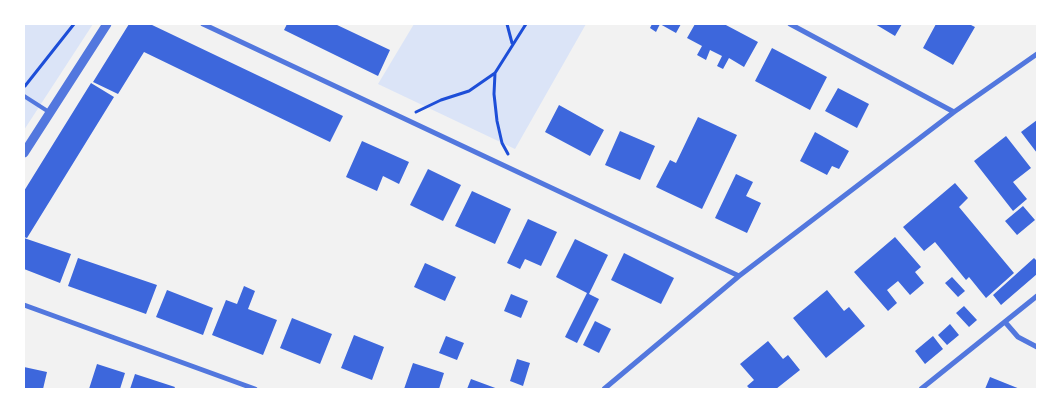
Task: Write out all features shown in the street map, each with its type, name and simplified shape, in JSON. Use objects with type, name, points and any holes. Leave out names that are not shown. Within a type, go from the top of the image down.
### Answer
[{"type":"street","points":[[24,153],[107,24]]},
{"type":"street","points":[[203,24],[739,276]]},
{"type":"street","points":[[790,24],[954,112]]},
{"type":"street","points":[[604,389],[739,276],[954,112],[1037,54]]},
{"type":"street","points":[[921,389],[1037,296]]},
{"type":"street","points":[[24,305],[252,389]]},
{"type":"street","points":[[1005,322],[1018,337],[1037,347]]},
{"type":"lane","points":[[24,96],[49,112]]},
{"type":"path","points":[[24,88],[74,24]]},
{"type":"path","points":[[507,24],[512,44]]},
{"type":"path","points":[[404,117],[441,100],[469,91],[495,73],[526,24]]},
{"type":"path","points":[[495,73],[494,94],[502,142],[516,170]]},
{"type":"shaded area","points":[[24,24],[93,24],[24,130]]},
{"type":"shaded area","points":[[414,24],[586,24],[515,149],[378,84]]},
{"type":"building","points":[[129,24],[150,24],[343,116],[330,142],[144,52],[118,94],[93,82]]},
{"type":"building","points":[[287,24],[335,24],[390,50],[378,76],[284,30]]},
{"type":"building","points":[[652,24],[660,24],[656,32],[650,28]]},
{"type":"building","points":[[660,24],[681,24],[676,33]]},
{"type":"building","points":[[695,24],[724,24],[758,42],[744,67],[729,58],[723,69],[717,66],[722,56],[710,50],[706,60],[697,55],[702,46],[687,38]]},
{"type":"building","points":[[875,24],[902,24],[895,36]]},
{"type":"building","points":[[936,24],[969,24],[975,27],[953,65],[923,48]]},
{"type":"building","points":[[772,48],[827,77],[810,110],[755,81]]},
{"type":"building","points":[[91,83],[114,97],[27,238],[24,237],[24,191]]},
{"type":"building","points":[[838,88],[869,104],[857,128],[825,111]]},
{"type":"building","points":[[559,105],[604,130],[590,156],[545,132]]},
{"type":"building","points":[[698,117],[737,135],[702,209],[656,187],[670,160],[676,163]]},
{"type":"building","points":[[1037,120],[1037,153],[1021,132]]},
{"type":"building","points":[[620,131],[655,146],[640,180],[605,165]]},
{"type":"building","points":[[815,132],[849,151],[839,169],[832,166],[827,175],[800,161]]},
{"type":"building","points":[[1006,136],[1031,168],[1013,182],[1027,199],[1013,211],[974,161]]},
{"type":"building","points":[[362,141],[409,162],[399,184],[383,176],[377,191],[346,177]]},
{"type":"building","points":[[428,169],[461,185],[443,221],[410,205]]},
{"type":"building","points":[[736,174],[753,182],[746,196],[761,203],[747,233],[715,218]]},
{"type":"building","points":[[955,183],[968,198],[959,207],[1014,273],[986,298],[969,277],[966,280],[935,242],[924,251],[903,227]]},
{"type":"building","points":[[472,191],[511,209],[495,244],[455,226]]},
{"type":"building","points":[[1023,206],[1035,220],[1017,235],[1005,221]]},
{"type":"building","points":[[528,219],[557,232],[541,266],[525,259],[520,269],[507,263]]},
{"type":"building","points":[[895,237],[921,267],[915,272],[924,283],[910,295],[898,281],[887,290],[897,303],[888,311],[854,272]]},
{"type":"building","points":[[24,238],[71,254],[60,283],[24,269]]},
{"type":"building","points":[[575,239],[608,255],[589,294],[599,299],[577,343],[565,337],[587,293],[556,277]]},
{"type":"building","points":[[624,253],[674,278],[661,304],[611,280]]},
{"type":"building","points":[[78,258],[157,285],[146,314],[68,286]]},
{"type":"building","points":[[1034,258],[1037,261],[1037,274],[1001,305],[993,295]]},
{"type":"building","points":[[425,263],[456,277],[445,301],[414,287]]},
{"type":"building","points":[[952,277],[965,291],[958,297],[945,283]]},
{"type":"building","points":[[244,286],[255,291],[248,309],[277,320],[263,355],[212,335],[226,300],[237,304]]},
{"type":"building","points":[[167,290],[213,308],[203,335],[156,317]]},
{"type":"building","points":[[827,290],[844,311],[849,307],[865,326],[826,358],[793,318]]},
{"type":"building","points":[[511,294],[528,301],[521,318],[504,311]]},
{"type":"building","points":[[964,306],[977,320],[969,327],[956,313]]},
{"type":"building","points":[[292,318],[332,334],[320,364],[280,348]]},
{"type":"building","points":[[595,321],[611,329],[599,353],[583,345]]},
{"type":"building","points":[[950,324],[959,335],[947,345],[938,335]]},
{"type":"building","points":[[354,335],[384,347],[372,380],[341,368]]},
{"type":"building","points":[[446,336],[464,343],[457,360],[439,353]]},
{"type":"building","points":[[933,336],[943,349],[925,364],[915,351]]},
{"type":"building","points":[[768,341],[783,359],[788,355],[800,370],[776,389],[750,389],[747,386],[754,380],[740,364]]},
{"type":"building","points":[[517,359],[530,363],[523,386],[510,381]]},
{"type":"building","points":[[413,363],[444,373],[439,389],[404,389]]},
{"type":"building","points":[[97,364],[125,373],[120,389],[89,389]]},
{"type":"building","points":[[24,367],[47,372],[43,389],[24,389]]},
{"type":"building","points":[[135,374],[175,387],[174,389],[130,389]]},
{"type":"building","points":[[990,377],[1020,389],[985,389]]},
{"type":"building","points":[[471,379],[498,389],[467,389]]}]
